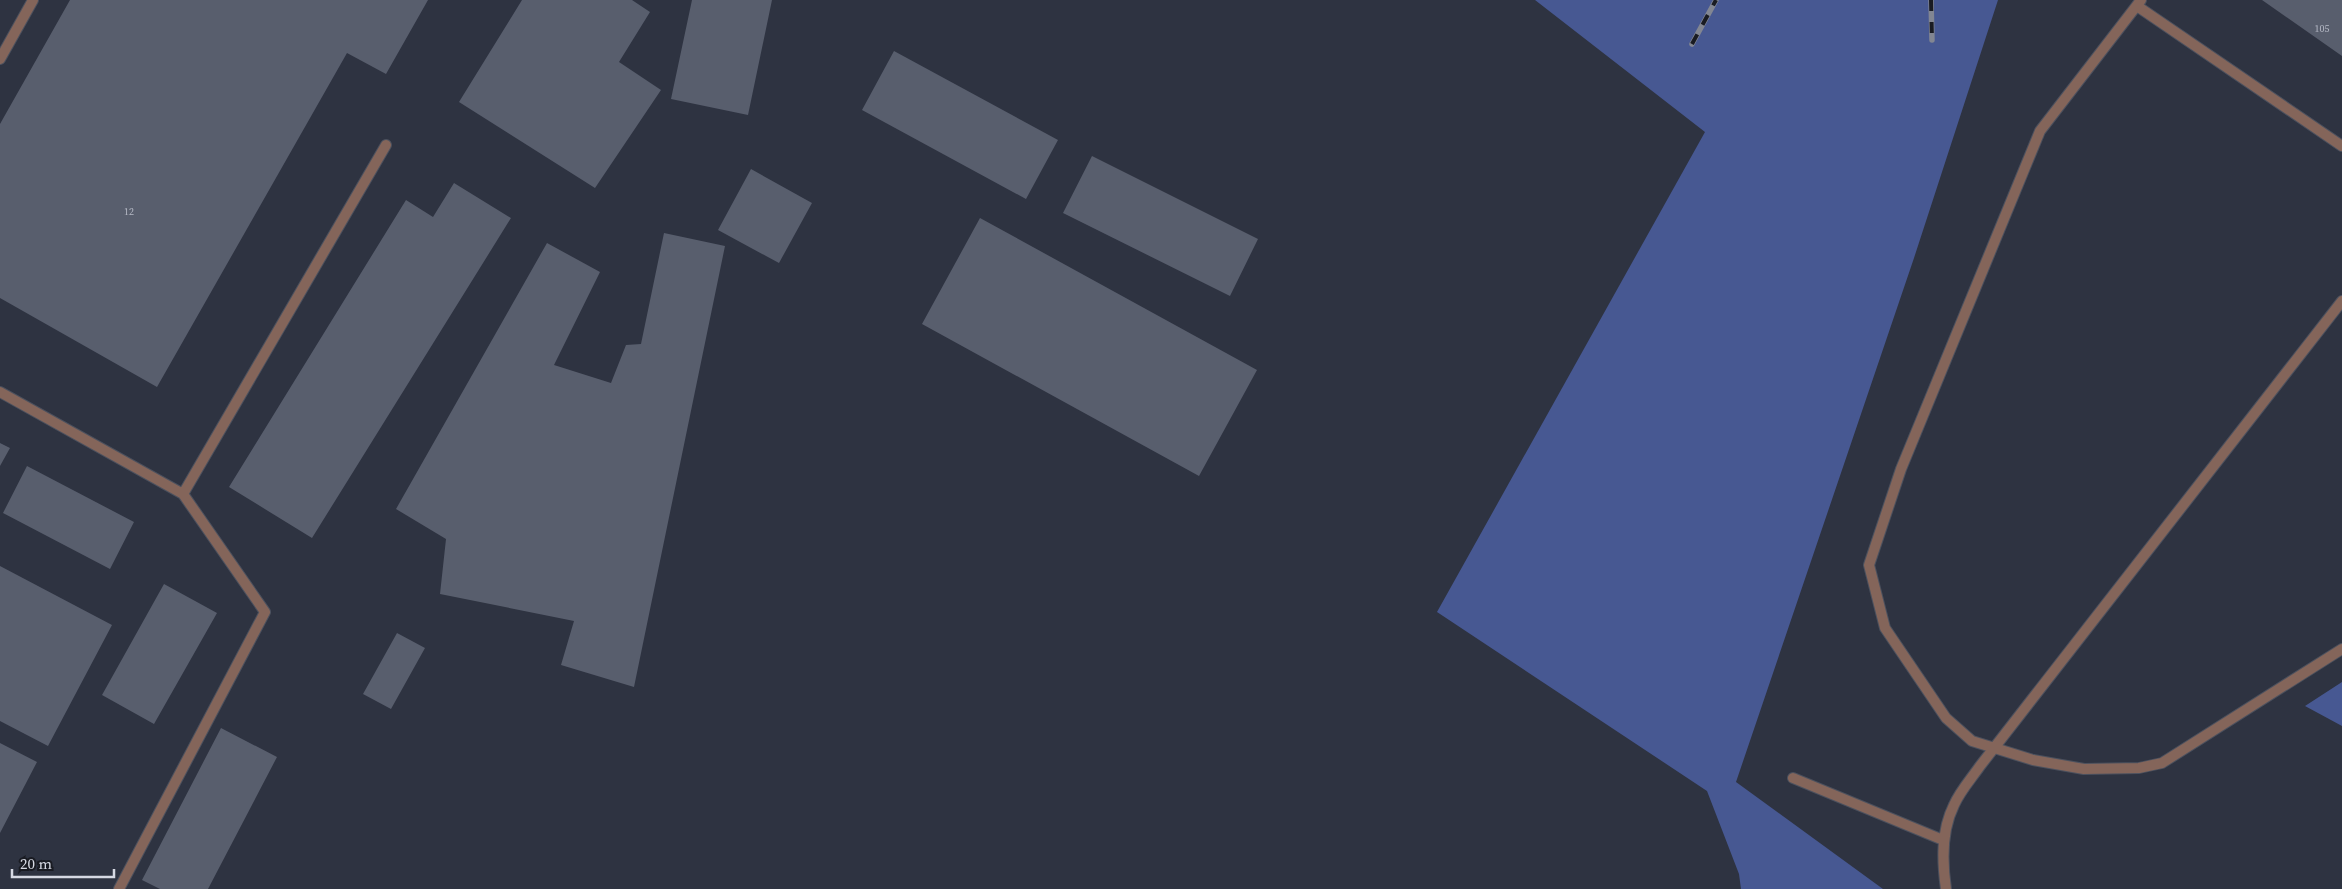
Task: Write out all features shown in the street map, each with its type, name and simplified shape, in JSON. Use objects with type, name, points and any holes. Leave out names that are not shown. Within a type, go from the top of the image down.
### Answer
[{"type":"lane","points":[[0,59],[33,0]]},
{"type":"lane","points":[[2342,146],[2139,3],[2040,131],[1901,470],[1868,565],[1886,628],[1946,718],[1972,741],[2033,760],[2084,769],[2139,768],[2162,763],[2342,649]]},
{"type":"lane","points":[[183,494],[386,145]]},
{"type":"lane","points":[[1946,889],[1943,866],[1944,840],[1953,806],[1994,748],[2342,300]]},
{"type":"lane","points":[[0,392],[183,494],[265,612],[119,889]]},
{"type":"lane","points":[[1793,778],[1944,840]]},
{"type":"shaded area","points":[[1535,0],[1998,0],[1914,258],[1736,782],[1883,889],[1741,889],[1739,874],[1707,791],[1437,612],[1705,132]]},
{"type":"shaded area","points":[[2342,682],[2342,726],[2305,706]]},
{"type":"building","points":[[70,0],[428,0],[386,74],[347,53],[157,387],[0,298],[0,124]]},
{"type":"building","points":[[522,0],[632,0],[650,12],[619,62],[661,90],[595,188],[459,102]]},
{"type":"building","points":[[692,0],[772,0],[748,115],[671,99]]},
{"type":"building","points":[[2262,0],[2342,0],[2342,56]]},
{"type":"building","points":[[894,51],[1058,140],[1026,199],[862,110]]},
{"type":"building","points":[[1092,156],[1258,239],[1230,296],[1063,213]]},
{"type":"building","points":[[751,169],[812,203],[779,263],[718,230]]},
{"type":"building","points":[[454,183],[511,218],[312,538],[229,487],[406,200],[433,217]]},
{"type":"building","points":[[980,218],[1257,370],[1199,476],[922,324]]},
{"type":"building","points":[[664,233],[725,246],[634,687],[561,665],[574,621],[440,594],[446,539],[396,509],[547,243],[600,272],[554,365],[611,383],[626,345],[641,344]]},
{"type":"building","points":[[0,443],[10,448],[0,466]]},
{"type":"building","points":[[27,466],[134,522],[110,569],[3,513]]},
{"type":"building","points":[[0,566],[112,625],[48,746],[0,721]]},
{"type":"building","points":[[164,584],[217,613],[154,724],[102,695]]},
{"type":"building","points":[[397,633],[425,648],[391,709],[363,694]]},
{"type":"building","points":[[221,728],[277,757],[208,889],[160,889],[142,880]]},
{"type":"building","points":[[0,743],[37,762],[0,833]]},
{"type":"railway","points":[[1692,44],[1716,0]]},
{"type":"railway","points":[[1931,0],[1932,40]]}]
